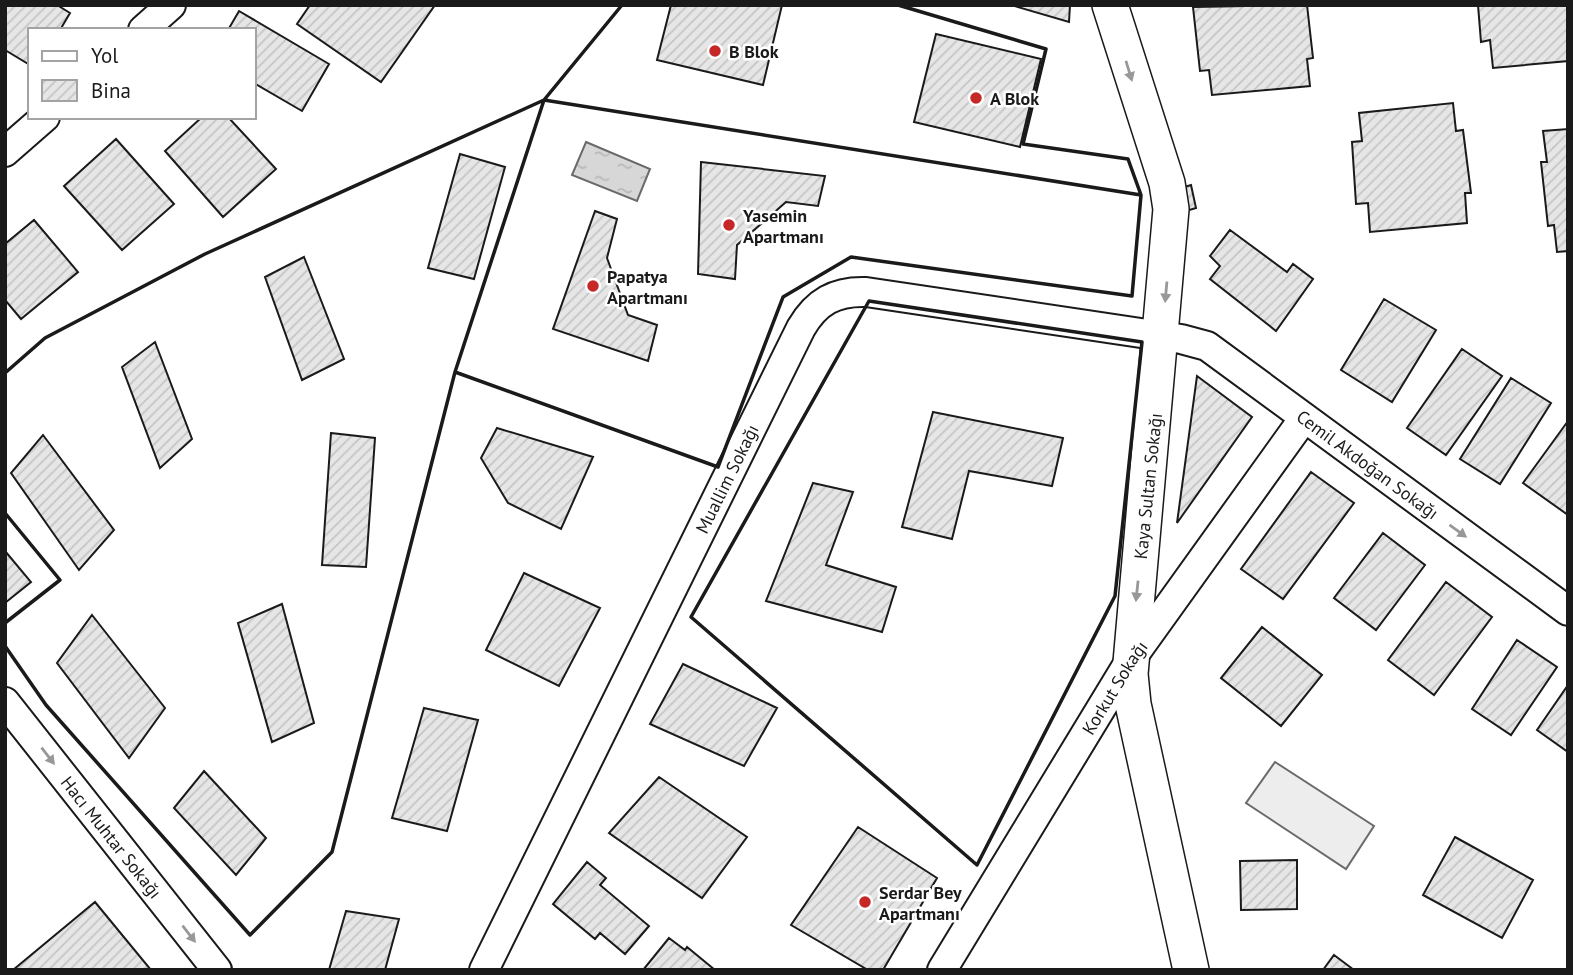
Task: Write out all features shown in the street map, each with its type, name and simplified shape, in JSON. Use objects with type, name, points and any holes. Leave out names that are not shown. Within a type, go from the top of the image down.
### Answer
[{"type":"street","points":[[145,28],[171,5]]},
{"type":"street","name":"Kaya Sultan Sokağı","points":[[1110,5],[1169,192],[1170,234],[1162,336],[1131,659],[1133,704],[1191,970]]},
{"type":"street","points":[[5,152],[43,119]]},
{"type":"street","name":"Muallim Sokağı","points":[[484,970],[801,328],[820,303],[837,294],[866,292],[1162,336]]},
{"type":"street","name":"Cemil Akdoğan Sokağı","points":[[1162,336],[1208,346],[1568,611]]},
{"type":"street","name":"Korkut Sokağı","points":[[942,970],[1131,659],[1304,418]]},
{"type":"street","name":"Hacı Muhtar Sokağı","points":[[5,702],[217,970]]},
{"type":"shaded area","points":[[1275,762],[1374,826],[1346,869],[1246,803]]},
{"type":"water","points":[[586,142],[650,169],[637,201],[572,175]]},
{"type":"building","points":[[5,5],[57,5],[70,13],[61,28],[28,28],[28,64],[5,50]]},
{"type":"building","points":[[310,5],[435,5],[381,82],[297,24]]},
{"type":"building","name":"B Blok","points":[[671,5],[782,5],[763,85],[657,60]]},
{"type":"building","points":[[1011,5],[1070,5],[1069,22]]},
{"type":"building","points":[[1307,5],[1313,58],[1307,59],[1310,86],[1212,95],[1209,70],[1200,71],[1193,7]]},
{"type":"building","points":[[1478,5],[1568,5],[1568,61],[1493,68],[1490,40],[1481,42]]},
{"type":"building","points":[[239,11],[329,64],[302,111],[256,84],[256,28],[229,28]]},
{"type":"building","name":"A Blok","points":[[936,34],[1041,59],[1020,147],[914,122]]},
{"type":"building","points":[[1453,103],[1456,131],[1463,130],[1471,193],[1465,193],[1467,223],[1370,232],[1368,203],[1356,204],[1352,142],[1362,141],[1359,113]]},
{"type":"building","points":[[200,119],[230,119],[276,169],[223,217],[165,151]]},
{"type":"building","points":[[1568,129],[1568,251],[1557,252],[1554,225],[1548,226],[1541,162],[1547,162],[1543,131]]},
{"type":"building","points":[[116,139],[174,204],[122,250],[64,186]]},
{"type":"building","points":[[460,154],[505,167],[474,279],[428,268]]},
{"type":"building","name":"Yasemin Apartmanı","points":[[701,162],[825,176],[818,206],[786,202],[737,245],[735,279],[698,274]]},
{"type":"building","points":[[1191,185],[1196,208],[1186,211],[1181,188]]},
{"type":"building","name":"Papatya Apartmanı","points":[[595,211],[617,219],[607,258],[628,315],[657,325],[648,361],[553,329]]},
{"type":"building","points":[[34,220],[78,272],[21,319],[5,300],[5,244]]},
{"type":"building","points":[[1230,230],[1287,272],[1293,264],[1313,279],[1276,331],[1210,279],[1220,266],[1210,256]]},
{"type":"building","points":[[304,257],[344,359],[302,380],[265,277]]},
{"type":"building","points":[[1384,299],[1436,330],[1392,402],[1341,370]]},
{"type":"building","points":[[155,342],[192,439],[160,468],[122,367]]},
{"type":"building","points":[[1462,349],[1502,376],[1446,455],[1407,428]]},
{"type":"building","points":[[1197,376],[1252,417],[1177,523]]},
{"type":"building","points":[[1511,378],[1551,403],[1500,484],[1460,459]]},
{"type":"building","points":[[933,412],[1063,438],[1052,486],[969,471],[952,539],[902,527]]},
{"type":"building","points":[[1568,421],[1568,515],[1523,483]]},
{"type":"building","points":[[497,428],[593,457],[561,529],[508,503],[481,458]]},
{"type":"building","points":[[331,433],[375,438],[366,567],[322,565]]},
{"type":"building","points":[[43,435],[114,530],[79,570],[11,473]]},
{"type":"building","points":[[1311,472],[1354,503],[1283,599],[1241,569]]},
{"type":"building","points":[[813,483],[853,492],[826,565],[896,587],[882,632],[766,601]]},
{"type":"building","points":[[1383,533],[1425,565],[1376,630],[1334,598]]},
{"type":"building","points":[[5,551],[31,582],[5,603]]},
{"type":"building","points":[[524,573],[600,608],[559,686],[486,650]]},
{"type":"building","points":[[1446,582],[1492,617],[1434,695],[1388,660]]},
{"type":"building","points":[[282,604],[314,723],[272,742],[238,623]]},
{"type":"building","points":[[92,615],[165,708],[129,758],[57,663]]},
{"type":"building","points":[[1262,627],[1322,675],[1281,726],[1221,678]]},
{"type":"building","points":[[1517,640],[1557,667],[1511,735],[1472,709]]},
{"type":"building","points":[[683,664],[777,708],[744,766],[650,724]]},
{"type":"building","points":[[1568,685],[1568,752],[1537,730]]},
{"type":"building","points":[[424,708],[478,720],[447,831],[392,818]]},
{"type":"building","points":[[204,771],[266,838],[236,875],[174,808]]},
{"type":"building","points":[[659,777],[747,837],[702,898],[609,833]]},
{"type":"building","name":"Serdar Bey Apartmanı","points":[[858,827],[937,878],[883,970],[868,970],[791,925]]},
{"type":"building","points":[[1455,837],[1533,880],[1502,938],[1423,895]]},
{"type":"building","points":[[1297,860],[1297,909],[1241,910],[1240,861]]},
{"type":"building","points":[[587,862],[606,878],[600,885],[649,926],[625,954],[600,933],[595,939],[553,904]]},
{"type":"building","points":[[95,902],[151,970],[13,970]]},
{"type":"building","points":[[346,911],[399,919],[385,970],[329,970]]},
{"type":"building","points":[[669,938],[685,950],[687,947],[715,970],[643,970]]},
{"type":"building","points":[[1334,955],[1354,970],[1323,970]]},
{"type":"wall","points":[[544,100],[622,5]]},
{"type":"wall","points":[[898,5],[1046,49],[1023,144],[1128,159],[1141,195],[1139,194]]},
{"type":"wall","points":[[544,100],[1141,195],[1132,296],[851,257],[783,297],[718,467],[455,372],[544,100]]},
{"type":"wall","points":[[5,373],[45,338],[205,254],[544,100],[455,372],[332,852],[250,935],[46,705],[5,646]]},
{"type":"wall","points":[[869,301],[1142,342],[1115,596],[977,865],[691,617],[869,301]]},
{"type":"wall","points":[[5,513],[60,580],[5,623]]},
{"type":"place","name":"B Blok","points":[[715,51]]},
{"type":"place","name":"A Blok","points":[[976,98]]},
{"type":"place","name":"Yasemin Apartmanı","points":[[729,225]]},
{"type":"place","name":"Papatya Apartmanı","points":[[593,286]]},
{"type":"place","name":"Serdar Bey Apartmanı","points":[[865,902]]}]
